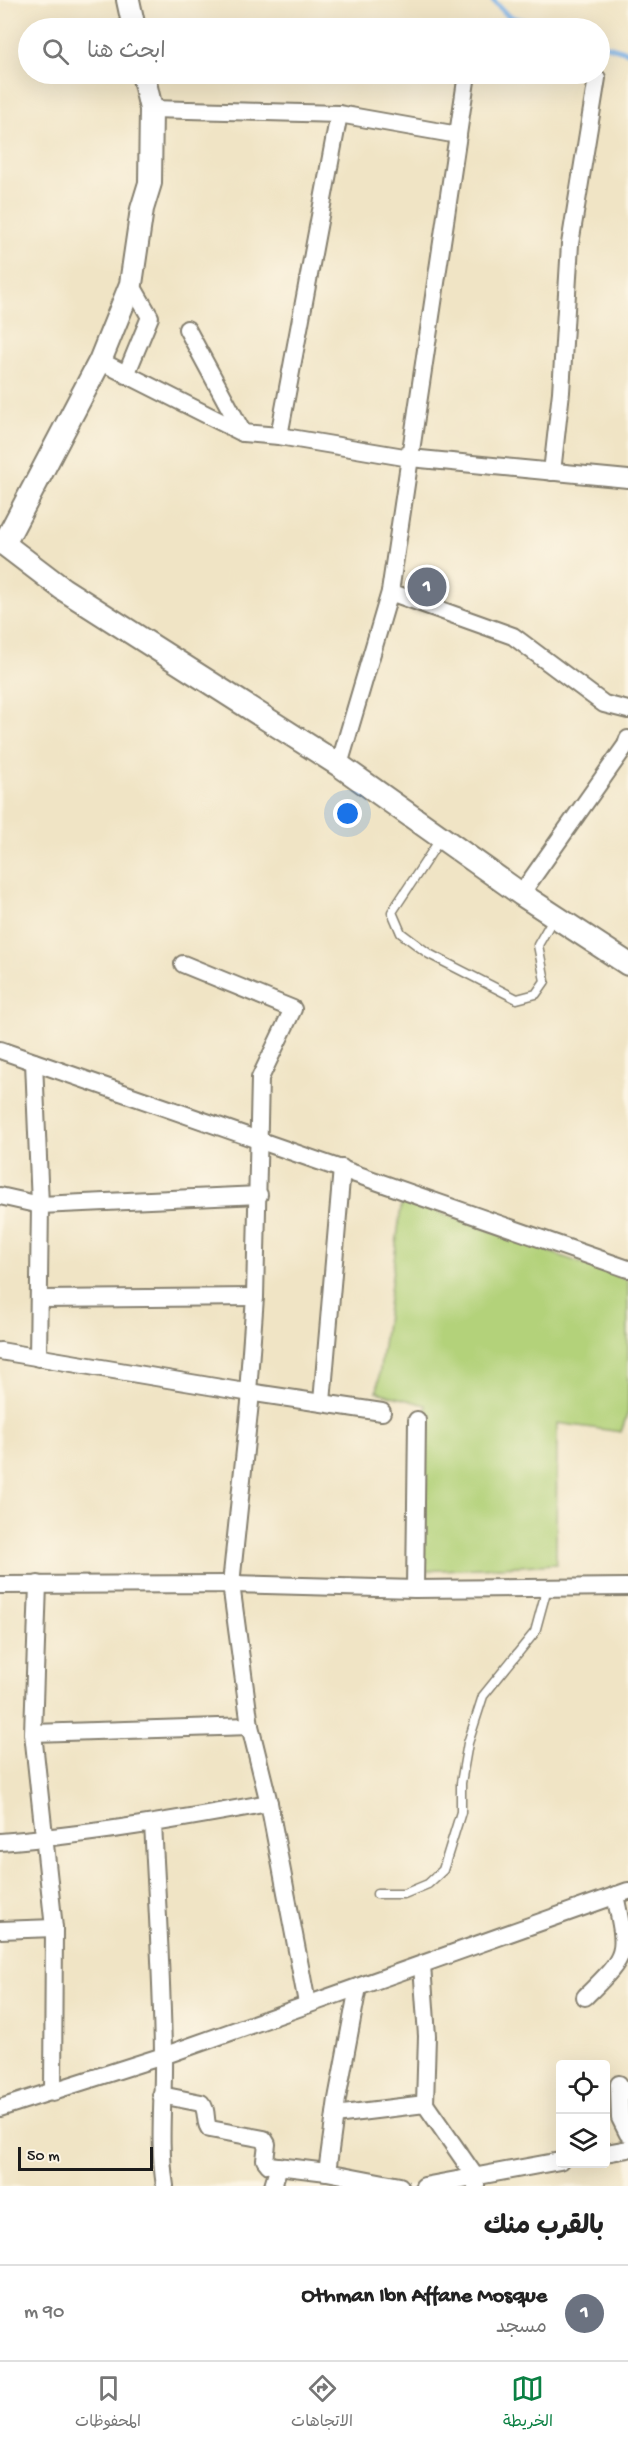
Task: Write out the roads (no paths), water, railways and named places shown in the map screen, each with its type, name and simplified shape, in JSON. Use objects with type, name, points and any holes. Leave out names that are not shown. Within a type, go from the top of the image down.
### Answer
[{"type":"main road","points":[[129,0],[132,18]]},
{"type":"main road","points":[[145,84],[151,109],[150,183],[142,209],[131,284],[100,361],[2,542],[63,589],[339,765],[521,894],[628,964]]},
{"type":"street","points":[[339,765],[390,592],[466,84]]},
{"type":"street","points":[[552,472],[561,392],[570,244],[596,84]]},
{"type":"street","points":[[151,109],[339,114],[458,135]]},
{"type":"street","points":[[279,436],[339,114]]},
{"type":"street","points":[[126,375],[150,317],[131,284]]},
{"type":"street","points":[[188,329],[243,433]]},
{"type":"street","points":[[100,361],[243,433],[279,436],[410,458],[628,479]]},
{"type":"street","points":[[390,592],[513,636],[604,704],[628,710]]},
{"type":"street","points":[[521,894],[627,744]]},
{"type":"street","points":[[183,964],[293,1009],[260,1078],[259,1195],[250,1393],[231,1584],[249,1726],[269,1803],[307,2003]]},
{"type":"street","points":[[0,1050],[628,1269]]},
{"type":"street","points":[[34,1062],[40,1205],[38,1358]]},
{"type":"street","points":[[322,1402],[342,1168]]},
{"type":"street","points":[[0,1196],[40,1205],[259,1195]]},
{"type":"street","points":[[40,1299],[255,1297]]},
{"type":"street","points":[[0,1351],[250,1393],[382,1412]]},
{"type":"street","points":[[415,1589],[417,1420]]},
{"type":"street","points":[[38,1584],[33,1733],[54,1928],[53,2093]]},
{"type":"street","points":[[0,1585],[231,1584],[415,1589],[628,1587]]},
{"type":"street","points":[[33,1733],[249,1726]]},
{"type":"street","points":[[0,1842],[44,1839],[153,1824],[269,1803]]},
{"type":"street","points":[[153,1824],[163,2056],[161,2162],[165,2186]]},
{"type":"street","points":[[0,2108],[53,2093],[163,2056],[622,1893],[625,1949],[613,1970],[585,1997]]},
{"type":"street","points":[[0,1930],[54,1928]]},
{"type":"street","points":[[422,1965],[427,2036],[425,2104],[481,2178],[504,2186]]},
{"type":"street","points":[[327,2172],[358,1987]]},
{"type":"street","points":[[619,2084],[620,2118],[628,2134]]},
{"type":"street","points":[[161,2095],[201,2103],[206,2110],[206,2122],[210,2129],[264,2139],[267,2144],[266,2163],[400,2186]]},
{"type":"street","points":[[335,2115],[425,2104]]},
{"type":"street","points":[[610,2152],[628,2149]]},
{"type":"street","points":[[423,2186],[481,2178],[556,2162]]},
{"type":"street","points":[[273,2186],[279,2166]]},
{"type":"lane","points":[[441,837],[392,912],[401,933],[429,954],[517,999],[536,994],[545,981],[538,945],[555,916]]},
{"type":"lane","points":[[377,1894],[404,1894],[428,1884],[443,1870],[461,1812],[461,1783],[468,1743],[483,1696],[535,1632],[547,1588]]},
{"type":"waterway","points":[[493,0],[508,16],[515,18]]},
{"type":"waterway","points":[[610,47],[628,52]]},
{"type":"place","name":"Othman Ibn Affane Mosque","points":[[427,587]]}]
